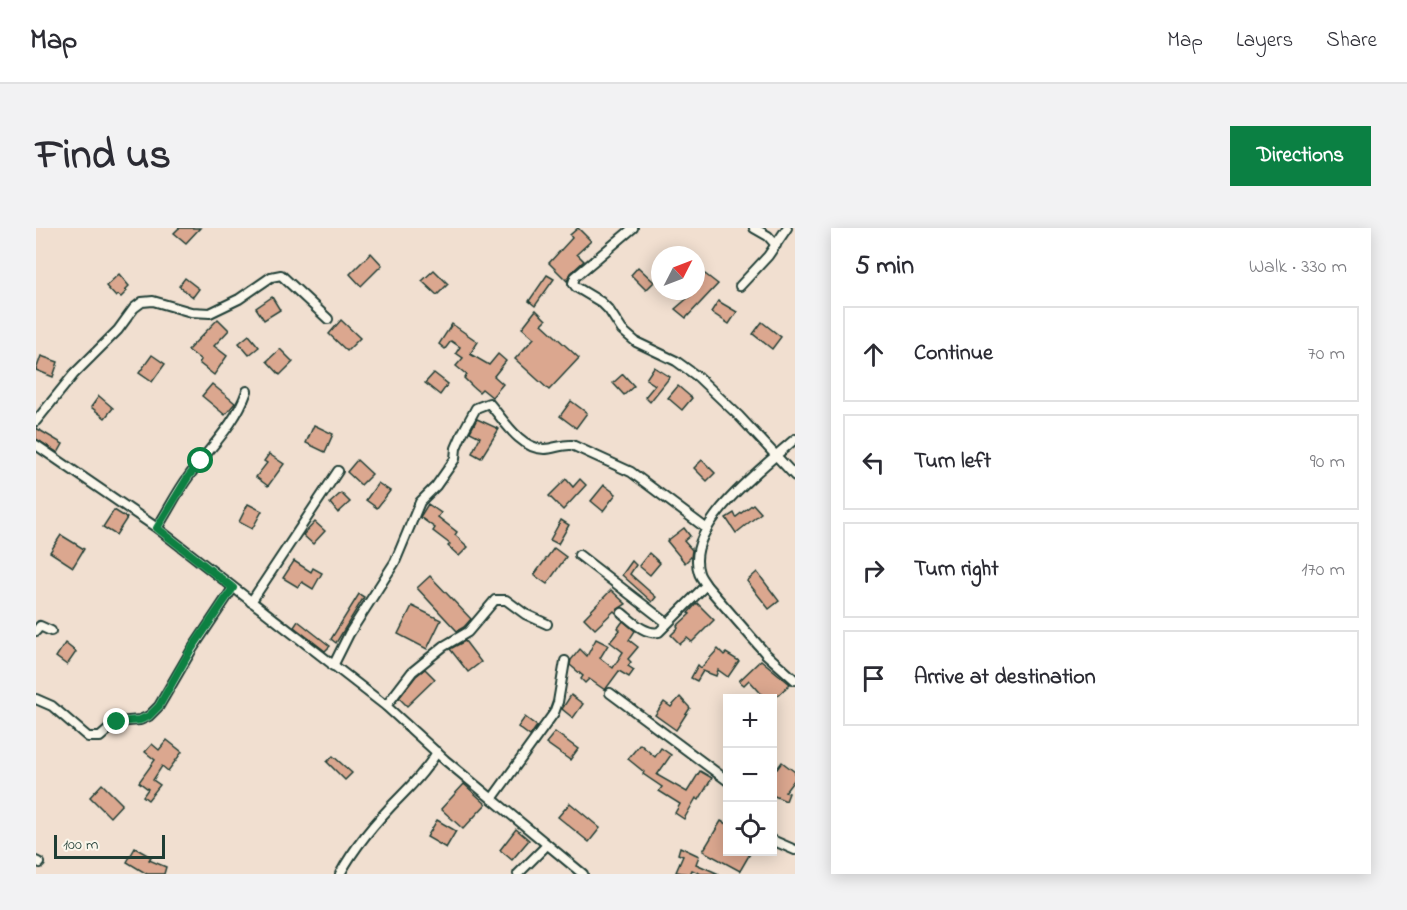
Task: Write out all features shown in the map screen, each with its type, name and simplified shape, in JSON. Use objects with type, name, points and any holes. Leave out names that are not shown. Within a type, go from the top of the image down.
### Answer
[{"type":"street","points":[[633,228],[575,277],[573,283],[601,302],[622,330],[636,342],[676,361],[698,377],[795,476]]},
{"type":"street","points":[[754,228],[768,236],[777,245]]},
{"type":"street","points":[[740,286],[777,245],[788,228]]},
{"type":"street","points":[[36,421],[74,374],[142,302],[153,301],[191,312],[210,313],[239,300],[271,277],[281,275],[328,319]]},
{"type":"street","points":[[157,528],[188,477],[241,410],[247,391]]},
{"type":"street","points":[[333,666],[349,634],[395,561],[420,502],[455,459],[456,448],[476,408],[489,403],[517,437],[530,446],[540,449],[564,444],[572,445],[631,472],[707,528]]},
{"type":"street","points":[[795,439],[733,494],[707,528],[701,540],[697,561],[699,574],[706,585],[766,654],[795,680]]},
{"type":"street","points":[[36,445],[157,528],[386,706],[492,799],[583,874]]},
{"type":"street","points":[[251,602],[338,471]]},
{"type":"street","points":[[579,555],[667,623]]},
{"type":"street","points":[[622,613],[647,632],[659,632],[706,585]]},
{"type":"street","points":[[36,699],[52,706],[88,737],[100,737],[117,722],[140,720],[149,716],[167,694],[181,667],[233,588]]},
{"type":"street","points":[[386,706],[412,672],[444,646],[468,633],[495,600],[506,600],[525,614],[547,624]]},
{"type":"street","points":[[36,631],[40,626],[51,632]]},
{"type":"street","points":[[492,799],[554,713],[565,661]]},
{"type":"street","points":[[610,693],[723,777]]},
{"type":"street","points":[[340,874],[356,848],[399,797],[426,771],[437,752]]},
{"type":"street","points":[[777,842],[795,850]]},
{"type":"street","points":[[518,874],[547,845]]},
{"type":"building","points":[[179,228],[200,228],[186,243],[174,233]]},
{"type":"building","points":[[578,228],[591,241],[577,254],[584,261],[571,273],[567,281],[549,263]]},
{"type":"building","points":[[371,253],[382,265],[361,286],[350,274]]},
{"type":"building","points":[[638,267],[651,279],[651,285],[646,290],[631,275]]},
{"type":"building","points":[[434,270],[448,284],[437,295],[422,281]]},
{"type":"building","points":[[119,274],[129,286],[121,297],[118,295],[116,297],[106,286]]},
{"type":"building","points":[[705,274],[718,284],[705,298]]},
{"type":"building","points":[[547,275],[554,279],[535,306],[529,301]]},
{"type":"building","points":[[185,278],[199,289],[193,297],[179,286]]},
{"type":"building","points":[[272,297],[280,310],[264,320],[256,308]]},
{"type":"building","points":[[686,300],[703,300],[686,318],[675,309]]},
{"type":"building","points":[[718,301],[737,312],[729,324],[711,312]]},
{"type":"building","points":[[536,310],[546,320],[542,324],[579,358],[549,390],[515,359],[534,338],[522,328]]},
{"type":"building","points":[[218,319],[229,330],[214,346],[227,356],[214,375],[199,363],[201,360],[188,350]]},
{"type":"building","points":[[341,320],[360,338],[347,351],[329,334]]},
{"type":"building","points":[[762,322],[781,337],[772,349],[753,334]]},
{"type":"building","points":[[452,324],[478,342],[470,354],[489,365],[498,354],[506,361],[494,376],[503,384],[492,397],[482,389],[479,392],[473,387],[464,378],[467,375],[456,366],[463,358],[456,353],[460,347],[451,341],[445,349],[439,344]]},
{"type":"building","points":[[249,335],[259,347],[249,355],[239,343]]},
{"type":"building","points":[[280,349],[293,362],[280,375],[267,361]]},
{"type":"building","points":[[152,355],[165,364],[152,382],[139,373]]},
{"type":"building","points":[[41,356],[58,362],[53,377],[36,370]]},
{"type":"building","points":[[654,367],[670,377],[650,402],[645,397],[655,385],[646,379]]},
{"type":"building","points":[[434,373],[448,384],[440,395],[425,383]]},
{"type":"building","points":[[623,374],[634,386],[624,395],[613,383]]},
{"type":"building","points":[[212,384],[235,403],[225,415],[202,396]]},
{"type":"building","points":[[678,386],[692,398],[682,410],[668,398]]},
{"type":"building","points":[[99,396],[113,408],[105,418],[91,407]]},
{"type":"building","points":[[571,401],[587,413],[576,428],[560,416]]},
{"type":"building","points":[[477,419],[499,429],[481,458],[472,453],[480,437],[470,432]]},
{"type":"building","points":[[314,425],[333,434],[325,452],[306,443]]},
{"type":"building","points":[[36,428],[63,444],[58,453],[36,439]]},
{"type":"building","points":[[269,454],[284,464],[268,486],[256,477],[267,463],[264,461]]},
{"type":"building","points":[[357,460],[372,474],[361,485],[347,472]]},
{"type":"building","points":[[702,460],[715,473],[707,481],[694,468]]},
{"type":"building","points":[[566,479],[573,487],[580,479],[586,485],[563,510],[549,496]]},
{"type":"building","points":[[378,483],[390,491],[377,508],[366,500]]},
{"type":"building","points":[[604,485],[616,494],[603,511],[591,501]]},
{"type":"building","points":[[341,493],[350,502],[338,513],[330,503]]},
{"type":"building","points":[[248,504],[262,511],[252,529],[239,522]]},
{"type":"building","points":[[428,504],[441,513],[438,517],[457,532],[455,535],[468,547],[459,556],[448,546],[450,544],[433,531],[435,528],[420,517]]},
{"type":"building","points":[[753,504],[761,513],[736,533],[726,518],[734,513],[736,517]]},
{"type":"building","points":[[114,510],[127,518],[116,535],[103,527]]},
{"type":"building","points":[[561,520],[569,525],[558,544],[550,540]]},
{"type":"building","points":[[315,522],[325,531],[313,544],[303,535]]},
{"type":"building","points":[[684,528],[690,536],[684,541],[692,550],[691,557],[685,563],[667,541]]},
{"type":"building","points":[[61,535],[84,549],[73,567],[50,552]]},
{"type":"building","points":[[554,548],[566,557],[547,584],[534,575]]},
{"type":"building","points":[[649,553],[660,563],[650,575],[639,566]]},
{"type":"building","points":[[294,561],[311,572],[313,568],[322,573],[313,589],[302,582],[298,587],[283,578]]},
{"type":"building","points":[[632,561],[636,565],[630,574],[656,597],[652,602],[622,575]]},
{"type":"building","points":[[757,572],[779,601],[769,609],[747,581]]},
{"type":"building","points":[[430,576],[471,619],[464,627],[457,631],[417,588]]},
{"type":"building","points":[[611,590],[626,604],[616,613],[614,611],[595,629],[584,618]]},
{"type":"building","points":[[359,594],[364,597],[336,643],[331,639]]},
{"type":"building","points":[[697,603],[714,620],[692,642],[687,638],[680,644],[671,635]]},
{"type":"building","points":[[412,606],[441,620],[427,649],[398,634]]},
{"type":"building","points":[[298,621],[330,646],[325,651],[294,627]]},
{"type":"building","points":[[623,621],[635,631],[629,640],[638,647],[628,659],[631,662],[628,666],[634,670],[629,677],[619,671],[605,690],[589,679],[585,683],[581,679],[583,676],[570,665],[571,660],[580,649],[587,656],[596,639],[608,645],[600,658],[613,668],[623,652],[610,642],[620,630],[618,628]]},
{"type":"building","points":[[465,641],[481,662],[468,672],[450,649]]},
{"type":"building","points":[[65,643],[76,652],[67,665],[56,657]]},
{"type":"building","points":[[718,649],[724,655],[726,653],[739,661],[728,677],[718,670],[716,676],[703,671],[697,681],[691,678],[698,665],[701,668]]},
{"type":"building","points":[[761,660],[790,684],[777,696],[777,694],[762,694],[749,680],[744,685],[739,681]]},
{"type":"building","points":[[425,669],[435,679],[407,706],[399,698],[416,676]]},
{"type":"building","points":[[571,695],[583,704],[573,718],[562,709]]},
{"type":"building","points":[[680,697],[690,708],[676,730],[655,715],[664,702],[671,707]]},
{"type":"building","points":[[525,717],[537,726],[530,736],[518,727]]},
{"type":"building","points":[[555,732],[578,749],[570,760],[546,743]]},
{"type":"building","points":[[167,740],[182,752],[168,771],[162,766],[153,780],[160,785],[148,800],[143,796],[148,789],[139,782],[155,760],[145,752],[152,744],[159,750]]},
{"type":"building","points":[[640,744],[655,757],[661,748],[671,755],[657,775],[687,792],[700,771],[712,778],[699,800],[696,798],[684,819],[675,813],[680,804],[659,791],[662,787],[643,774],[644,772],[628,759]]},
{"type":"building","points":[[333,756],[352,773],[345,780],[327,762]]},
{"type":"building","points":[[782,762],[795,772],[795,779],[785,792],[789,793],[786,801],[777,797],[777,769]]},
{"type":"building","points":[[102,784],[122,804],[110,817],[90,797]]},
{"type":"building","points":[[464,784],[486,804],[463,829],[441,809]]},
{"type":"building","points":[[570,803],[600,828],[589,842],[558,817]]},
{"type":"building","points":[[437,820],[456,831],[446,848],[427,837]]},
{"type":"building","points":[[721,821],[723,822],[723,856],[749,856],[740,871],[703,851]]},
{"type":"building","points":[[516,829],[529,840],[512,860],[500,850]]},
{"type":"building","points":[[680,847],[699,856],[696,864],[719,874],[701,874],[692,870],[690,874],[676,872],[683,856],[678,854]]},
{"type":"building","points":[[135,848],[151,857],[149,860],[166,867],[164,874],[147,874],[127,862]]},
{"type":"route","points":[[117,722],[140,720],[149,716],[159,706],[190,651],[233,588],[157,528],[188,477],[201,461]]}]
